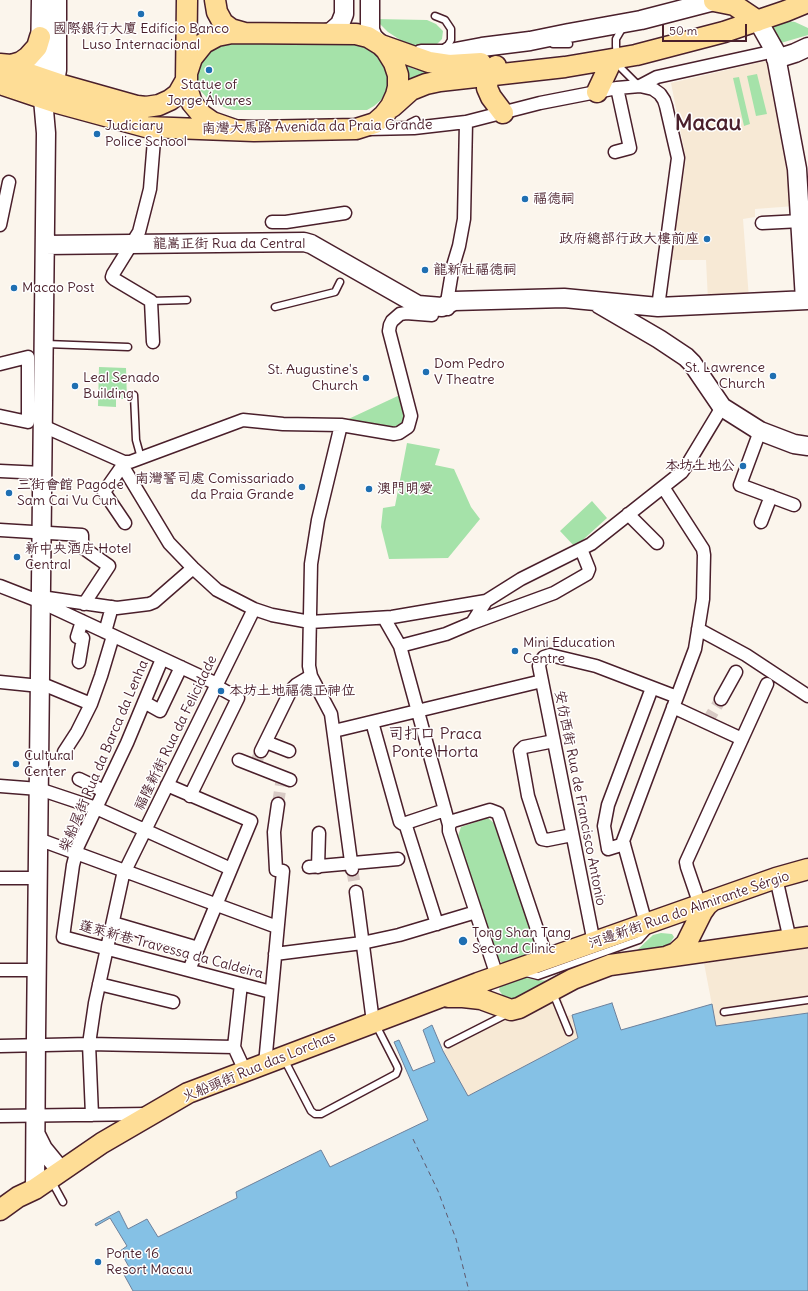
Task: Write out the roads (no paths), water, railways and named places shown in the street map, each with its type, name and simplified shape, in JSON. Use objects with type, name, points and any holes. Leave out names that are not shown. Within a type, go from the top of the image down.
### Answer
[{"type":"main road","points":[[187,0],[186,80],[189,96],[199,113],[212,122],[235,130]]},
{"type":"main road","points":[[215,0],[217,12],[223,23],[236,31],[247,33]]},
{"type":"main road","points":[[716,1],[734,5],[752,16]]},
{"type":"main road","points":[[379,44],[416,54],[429,62],[494,69],[540,70],[615,55],[671,34],[752,16],[784,6],[808,2]]},
{"type":"main road","points":[[784,6],[808,20]]},
{"type":"main road","points":[[186,80],[192,58],[204,43],[221,34],[356,34],[368,37],[379,44],[386,50],[396,67],[398,79],[396,95],[387,112]]},
{"type":"main road","points":[[0,64],[11,65],[21,62],[37,47],[40,37]]},
{"type":"main road","points":[[597,92],[615,55]]},
{"type":"main road","name":"南灣大馬路 Avenida da Praia Grande","points":[[0,64],[48,90],[138,126],[155,128],[235,130],[352,129]]},
{"type":"main road","points":[[352,129],[364,127],[378,120],[411,90],[426,84],[494,69]]},
{"type":"main road","points":[[494,69],[487,88],[490,97],[502,113]]},
{"type":"main road","name":"南灣大馬路 Avenida da Praia Grande","points":[[0,84],[48,90],[146,107],[159,105],[173,98],[182,89],[186,80]]},
{"type":"main road","name":"河邊新街 Rua do Almirante Sérgio","points":[[505,973],[776,878],[808,869]]},
{"type":"main road","points":[[669,956],[686,944],[707,905],[707,902]]},
{"type":"main road","points":[[653,922],[665,919],[671,921],[680,930],[681,943],[678,949],[669,956]]},
{"type":"main road","points":[[429,1001],[446,997],[463,997],[481,999],[510,1007],[551,990],[572,979],[610,965],[799,938]]},
{"type":"main road","points":[[505,973],[493,989],[496,1001],[510,1007]]},
{"type":"main road","name":"火船頭街 Rua das Lorchas","points":[[49,1180],[102,1143],[188,1093],[505,973]]},
{"type":"main road","points":[[0,1210],[23,1194],[49,1180]]},
{"type":"main road","points":[[0,1216],[31,1195],[49,1180]]},
{"type":"street","points":[[0,416],[28,422],[36,395],[44,344],[46,133],[48,90],[40,37],[41,0]]},
{"type":"street","points":[[48,90],[57,70],[58,0]]},
{"type":"street","points":[[323,34],[334,30],[342,21],[344,14],[344,0]]},
{"type":"street","points":[[370,0],[370,27],[372,34],[379,44]]},
{"type":"street","points":[[416,54],[445,54],[530,40],[628,22],[716,1]]},
{"type":"street","points":[[752,16],[776,55],[797,169],[807,303]]},
{"type":"street","name":"南灣大馬路 Avenida da Praia Grande","points":[[352,129],[406,128],[466,122],[540,103],[617,88],[640,86],[657,76],[804,50]]},
{"type":"street","points":[[640,86],[653,89],[660,94],[664,100],[678,158],[658,307],[653,321],[659,339]]},
{"type":"street","points":[[615,152],[630,148],[617,88]]},
{"type":"street","points":[[126,523],[104,492],[124,464],[242,420],[283,424],[341,425],[394,434],[404,431],[408,427],[411,416],[389,331],[392,320],[400,314],[443,315],[447,313],[453,266],[459,246],[464,219],[466,122]]},
{"type":"street","points":[[153,342],[151,300],[114,279],[112,276],[139,232],[150,189],[155,128]]},
{"type":"street","points":[[0,225],[9,182]]},
{"type":"street","points":[[272,222],[293,221],[346,213]]},
{"type":"street","points":[[293,221],[293,242]]},
{"type":"street","points":[[762,223],[801,221]]},
{"type":"street","name":"龍嵩正街 Rua da Central","points":[[45,245],[304,242],[310,244],[348,268],[418,305],[442,307],[454,301],[542,298],[564,298],[658,307],[768,302],[807,303]]},
{"type":"street","points":[[592,301],[659,339],[682,354],[692,363],[722,407],[760,431],[794,444],[808,446]]},
{"type":"street","points":[[0,364],[28,357],[43,426],[35,1123],[49,1180]]},
{"type":"street","points":[[124,464],[124,470],[169,543],[217,590],[254,609],[272,615],[310,622],[384,618],[486,601],[520,579],[591,544],[682,472],[722,407]]},
{"type":"street","points":[[341,425],[318,520],[312,558],[309,666],[311,676],[330,710],[352,866]]},
{"type":"street","points":[[43,426],[124,464]]},
{"type":"street","points":[[760,431],[740,485],[794,505]]},
{"type":"street","points":[[0,471],[42,473]]},
{"type":"street","points":[[653,922],[623,841],[695,649],[703,599],[704,555],[703,549],[662,487]]},
{"type":"street","points":[[762,522],[771,496]]},
{"type":"street","points":[[628,514],[657,543]]},
{"type":"street","points":[[0,530],[82,535],[82,547],[109,566],[84,604]]},
{"type":"street","points":[[400,646],[446,634],[554,593],[589,572],[581,549]]},
{"type":"street","points":[[41,600],[112,607],[150,604],[193,568]]},
{"type":"street","points":[[0,586],[41,600],[180,667],[238,698],[190,796]]},
{"type":"street","points":[[472,623],[486,601]]},
{"type":"street","points":[[64,752],[77,732],[91,704],[101,676],[109,634],[112,607]]},
{"type":"street","name":"福隆新街 Rua da Felicidade","points":[[92,1115],[89,1044],[99,984],[123,875],[254,609]]},
{"type":"street","points":[[384,618],[400,646],[449,825],[448,831],[476,912],[505,973]]},
{"type":"street","points":[[79,662],[83,638],[77,637],[82,621]]},
{"type":"street","points":[[698,629],[746,655],[808,696]]},
{"type":"street","name":"安仿西街 Rua de Francisco Antonio","points":[[594,942],[539,666],[541,659],[547,655],[550,655],[596,666],[652,688]]},
{"type":"street","name":"柴船尾街 Rua da Barca da Lenha","points":[[63,937],[78,846],[127,743],[162,659]]},
{"type":"street","points":[[144,702],[160,711],[180,667]]},
{"type":"street","points":[[721,699],[736,672]]},
{"type":"street","points":[[289,752],[263,746],[291,690],[296,685],[311,676]]},
{"type":"street","points":[[334,731],[542,681]]},
{"type":"street","points":[[0,682],[40,684],[91,704]]},
{"type":"street","points":[[707,902],[687,867],[686,862],[767,684]]},
{"type":"street","points":[[624,844],[608,849],[604,826],[608,805],[652,688],[742,738]]},
{"type":"street","points":[[372,722],[399,821],[402,824],[445,810]]},
{"type":"street","points":[[554,741],[524,747],[520,751],[528,796],[542,839],[547,840],[572,835]]},
{"type":"street","points":[[239,760],[290,780]]},
{"type":"street","points":[[79,779],[104,791]]},
{"type":"street","points":[[167,785],[250,821],[189,970]]},
{"type":"street","points":[[0,786],[39,789],[96,808],[231,869]]},
{"type":"street","points":[[265,1064],[283,871],[276,870],[274,832],[278,804]]},
{"type":"street","points":[[449,825],[453,822],[490,810],[498,813],[547,959]]},
{"type":"street","points":[[405,823],[437,924]]},
{"type":"street","points":[[319,833],[313,867],[352,866],[398,859]]},
{"type":"street","points":[[38,839],[277,927]]},
{"type":"street","points":[[0,878],[38,878]]},
{"type":"street","points":[[776,878],[799,938]]},
{"type":"street","points":[[356,892],[373,1022]]},
{"type":"street","points":[[275,954],[362,944],[399,935],[476,912]]},
{"type":"street","points":[[112,923],[198,948]]},
{"type":"street","name":"蓬萊新巷 Travessa da Caldeira","points":[[63,937],[272,992]]},
{"type":"street","points":[[0,970],[37,970]]},
{"type":"street","points":[[99,984],[173,1002]]},
{"type":"street","points":[[241,984],[234,1047],[245,1071]]},
{"type":"street","points":[[0,1046],[89,1044],[234,1047]]},
{"type":"street","points":[[0,1116],[13,1116],[35,1123],[92,1115],[152,1114]]},
{"type":"street","points":[[0,1125],[13,1116]]},
{"type":"street","points":[[35,1123],[43,1149],[49,1180]]},
{"type":"lane","points":[[416,54],[443,49],[450,40],[451,29],[449,24],[445,20],[435,16]]},
{"type":"lane","points":[[628,22],[618,34],[615,55],[620,67],[640,86]]},
{"type":"lane","points":[[530,40],[550,44],[569,44]]},
{"type":"lane","points":[[406,128],[410,123],[416,120]]},
{"type":"lane","points":[[275,307],[335,292],[340,282]]},
{"type":"lane","points":[[151,300],[187,300]]},
{"type":"lane","points":[[44,344],[128,347]]},
{"type":"lane","points":[[134,395],[136,440],[141,458]]},
{"type":"lane","points":[[505,973],[538,976],[639,940],[653,922]]},
{"type":"lane","points":[[551,990],[570,1032]]},
{"type":"lane","points":[[724,1012],[808,1000]]},
{"type":"lane","points":[[448,1044],[510,1007]]},
{"type":"lane","points":[[283,1057],[311,1111],[315,1114],[321,1114],[396,1074],[398,1069],[397,1066],[373,1022]]},
{"type":"lane","points":[[49,1180],[63,1202]]},
{"type":"water","points":[[612,1003],[621,1030],[712,1004],[716,1026],[808,1013],[808,1291],[133,1291],[122,1271],[129,1267],[120,1251],[127,1246],[110,1218],[96,1226],[95,1224],[119,1211],[128,1229],[147,1219],[158,1237],[237,1198],[236,1192],[321,1150],[330,1167],[428,1120],[394,1042],[399,1040],[413,1071],[435,1062],[423,1030],[432,1025],[443,1051],[468,1096],[578,1038],[572,1015]]},
{"type":"tunnel","points":[[707,722],[721,699]]},
{"type":"tunnel","points":[[254,766],[261,751]]},
{"type":"tunnel","points":[[278,804],[282,777]]},
{"type":"tunnel","points":[[352,869],[356,892]]},
{"type":"place","name":"國際銀行大廈 Edifício Banco Luso Internacional","points":[[141,14]]},
{"type":"place","name":"Statue of Jorge Álvares","points":[[209,70]]},
{"type":"place","name":"Judiciary Police School","points":[[97,134]]},
{"type":"place","name":"福德祠","points":[[525,199]]},
{"type":"place","name":"政府總部行政大樓前座","points":[[707,239]]},
{"type":"place","name":"龍新社福德祠","points":[[425,270]]},
{"type":"place","name":"Macao Post","points":[[14,288]]},
{"type":"place","name":"Dom Pedro V Theatre","points":[[426,372]]},
{"type":"place","name":"St. Lawrence Church","points":[[773,376]]},
{"type":"place","name":"St. Augustine's Church","points":[[366,378]]},
{"type":"place","name":"Leal Senado Building","points":[[75,386]]},
{"type":"place","name":"本坊土地公","points":[[743,466]]},
{"type":"place","name":"南灣警司處 Comissariado da Praia Grande","points":[[302,487]]},
{"type":"place","name":"澳門明愛","points":[[369,489]]},
{"type":"place","name":"三街會館 Pagode Sam Cai Vu Cun","points":[[9,493]]},
{"type":"place","name":"新中央酒店 Hotel Central","points":[[17,557]]},
{"type":"place","name":"Mini Education Centre","points":[[515,651]]},
{"type":"place","name":"本坊土地福德正神位","points":[[221,691]]},
{"type":"place","name":"Cultural Center","points":[[16,764]]},
{"type":"place","name":"Tong Shan Tang Second Clinic","points":[[463,941]]},
{"type":"place","name":"Ponte 16 Resort Macau","points":[[98,1262]]},
{"type":"district","name":"Macau","points":[[708,124]]},
{"type":"district","name":"司打口 Praca Ponte Horta","points":[[435,743]]}]
